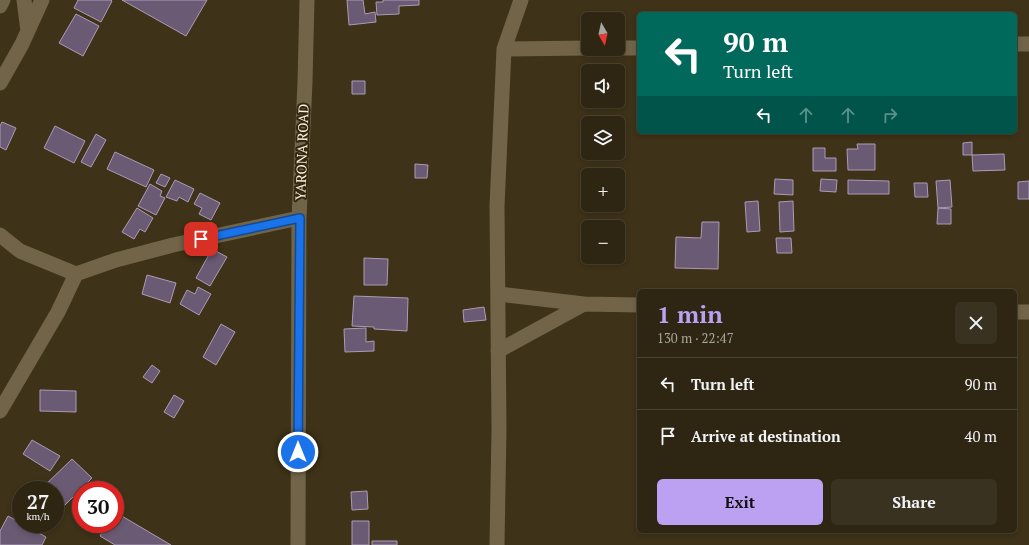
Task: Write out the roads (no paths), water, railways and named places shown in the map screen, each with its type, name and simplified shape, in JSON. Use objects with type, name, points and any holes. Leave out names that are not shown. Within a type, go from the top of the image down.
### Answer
[{"type":"street","points":[[0,6],[3,0]]},
{"type":"street","points":[[24,0],[28,31]]},
{"type":"street","points":[[0,83],[22,44],[42,0]]},
{"type":"street","name":"YARONA ROAD","points":[[298,545],[300,218],[307,0]]},
{"type":"street","points":[[497,545],[497,206],[504,49],[521,0]]},
{"type":"street","points":[[1017,44],[1029,44]]},
{"type":"street","points":[[504,49],[581,48]]},
{"type":"street","points":[[625,48],[637,48]]},
{"type":"street","points":[[0,235],[20,251],[76,274],[116,260],[173,245],[300,218]]},
{"type":"street","points":[[0,411],[58,312],[76,274]]},
{"type":"street","points":[[498,294],[584,304],[637,305]]},
{"type":"street","points":[[498,351],[584,304]]},
{"type":"street","points":[[1017,312],[1029,312]]}]
